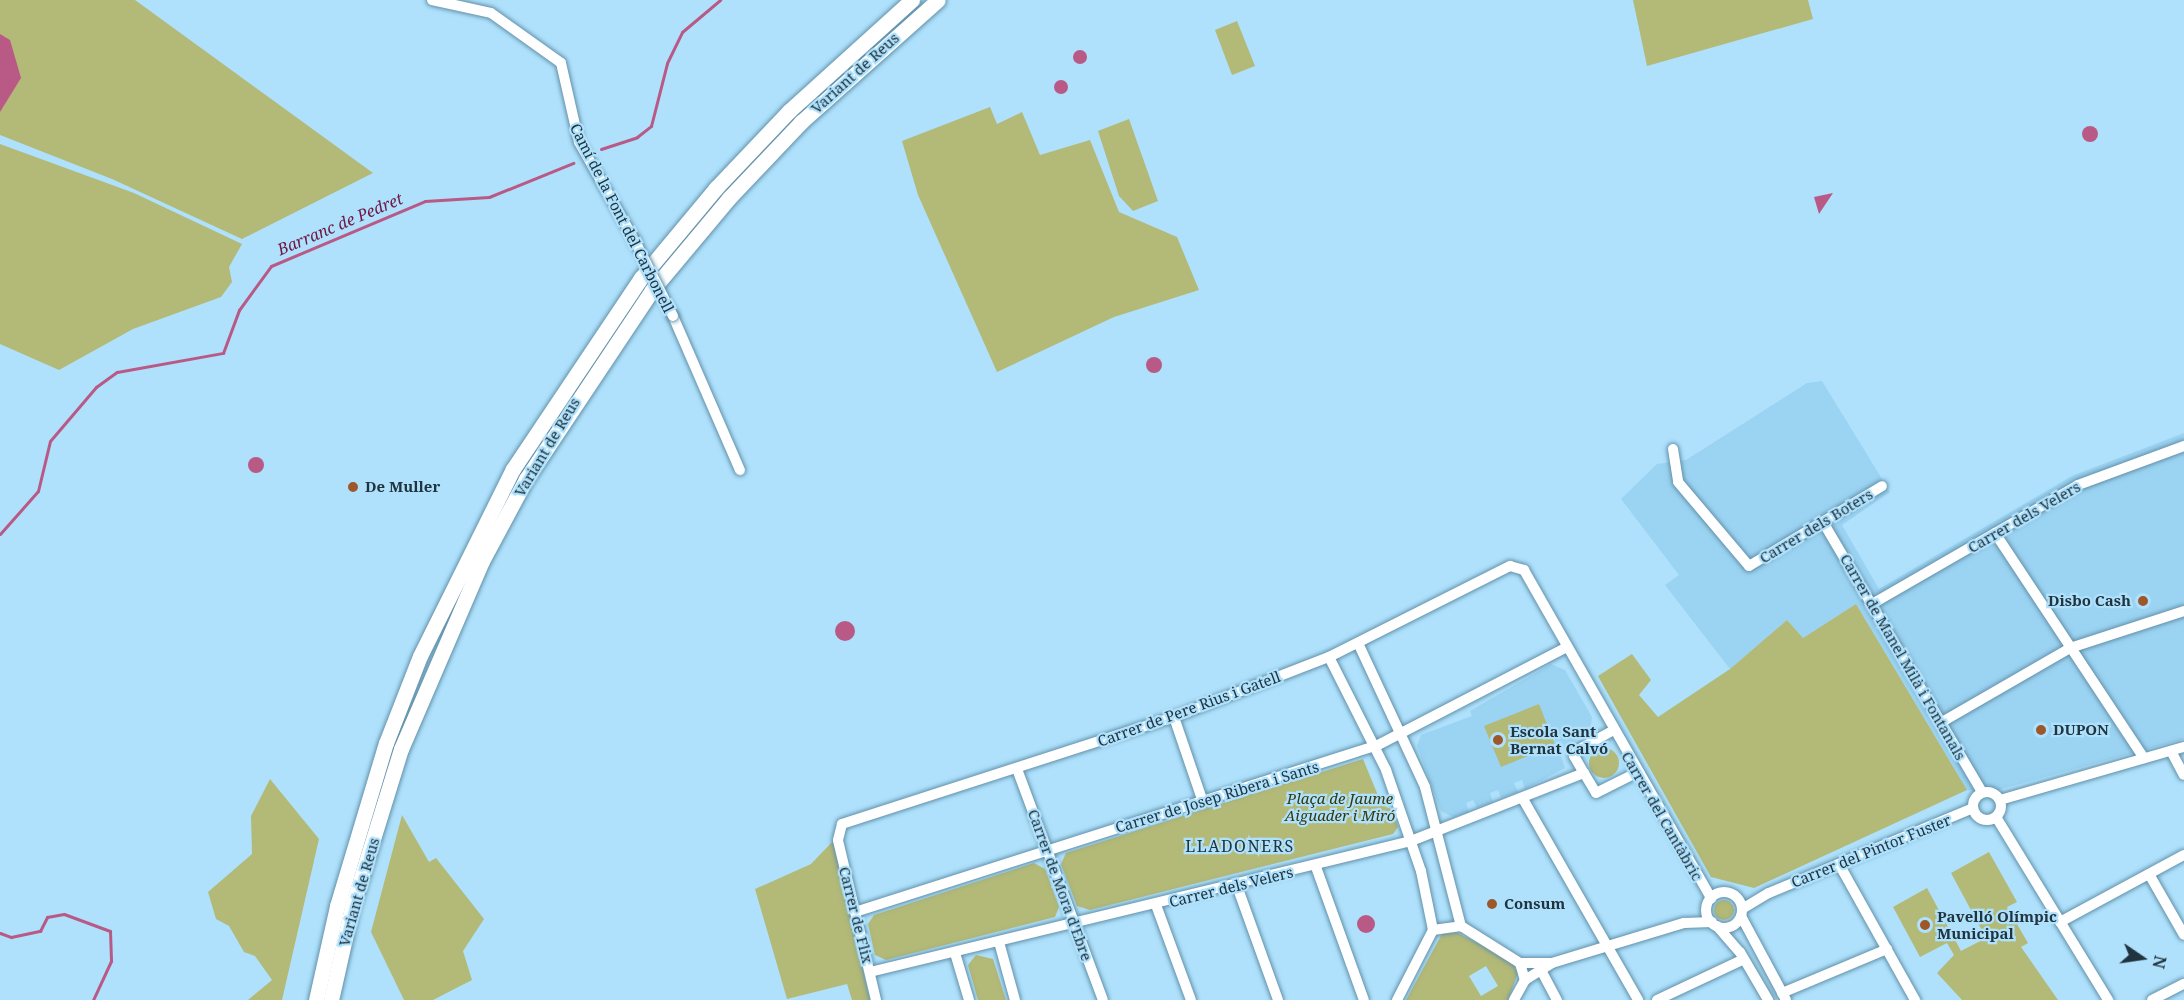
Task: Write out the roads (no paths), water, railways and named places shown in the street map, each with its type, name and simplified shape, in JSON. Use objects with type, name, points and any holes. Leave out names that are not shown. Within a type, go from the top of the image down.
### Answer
[{"type":"highway","name":"Variant de Reus","points":[[316,1000],[337,906],[386,743],[420,656],[513,469],[641,278],[716,188],[789,111],[912,0]]},
{"type":"highway","name":"Variant de Reus","points":[[331,1000],[352,907],[435,663],[526,479],[593,372],[652,290],[729,198],[801,122],[938,0]]},
{"type":"highway","points":[[339,1000],[352,907]]},
{"type":"street","name":"Camí de la Font del Carbonell","points":[[432,0],[491,13],[561,63],[575,133],[635,241],[673,316],[740,470]]},
{"type":"street","name":"Carrer dels Velers","points":[[1872,604],[2078,485],[2184,446]]},
{"type":"street","name":"Carrer dels Boters","points":[[1673,449],[1678,482],[1749,566],[1882,486]]},
{"type":"street","name":"Carrer de Manel Milà i Fontanals","points":[[1823,522],[1982,792]]},
{"type":"street","points":[[1995,533],[2144,758]]},
{"type":"street","name":"Carrer de Pere Rius i Gatell","points":[[838,830],[852,820],[1174,717],[1329,657],[1510,566],[1519,565],[1527,575]]},
{"type":"street","name":"Carrer del Cantàbric","points":[[1527,575],[1565,648],[1709,902],[1714,924]]},
{"type":"street","points":[[1942,722],[2070,648],[2184,611]]},
{"type":"street","points":[[1358,643],[1404,734],[1440,831],[1461,926]]},
{"type":"street","name":"Carrer de Josep Ribera i Sants","points":[[855,912],[1376,746],[1404,734],[1565,648]]},
{"type":"street","points":[[1329,657],[1376,746],[1411,841],[1433,930],[1397,1000]]},
{"type":"street","points":[[1174,717],[1203,802]]},
{"type":"street","points":[[1612,731],[1574,756],[1596,793],[1636,773]]},
{"type":"street","points":[[1996,817],[1982,819],[1973,808],[1982,792],[2000,800],[2184,747]]},
{"type":"street","points":[[2171,751],[2184,775]]},
{"type":"street","name":"Carrer de Mora d'Ebre","points":[[1017,769],[1103,1000]]},
{"type":"street","name":"Carrer dels Velers","points":[[870,972],[1238,886],[1411,841],[1523,799],[1584,773]]},
{"type":"street","points":[[1523,799],[1638,1000]]},
{"type":"street","points":[[2000,800],[1996,817],[2108,1000]]},
{"type":"street","name":"Carrer del Pintor Fuster","points":[[1714,924],[1732,926],[1740,908],[1769,892],[1973,808]]},
{"type":"street","name":"Carrer de Flix","points":[[838,830],[876,1000]]},
{"type":"street","points":[[2060,922],[2184,855]]},
{"type":"street","points":[[1839,864],[1915,1000]]},
{"type":"street","points":[[1316,867],[1364,1000]]},
{"type":"street","points":[[2149,874],[2184,934]]},
{"type":"street","points":[[1238,886],[1278,1000]]},
{"type":"street","points":[[1684,923],[1709,902],[1726,892],[1740,908],[1784,997],[1887,949]]},
{"type":"street","points":[[1156,905],[1191,1000]]},
{"type":"street","points":[[1433,930],[1461,926],[1520,963],[1552,963],[1684,923],[1714,924],[1744,959],[1768,1000]]},
{"type":"street","points":[[999,942],[1015,1000]]},
{"type":"street","points":[[955,953],[969,1000]]},
{"type":"street","points":[[1657,1000],[1744,959]]},
{"type":"street","points":[[1520,963],[1525,980]]},
{"type":"street","points":[[1514,1000],[1525,980],[1542,972],[1552,963]]},
{"type":"street","points":[[1542,972],[1557,1000]]},
{"type":"street","points":[[2152,1000],[2184,984]]},
{"type":"waterway","name":"Barranc de Pedret","points":[[601,149],[637,137],[651,126],[667,63],[682,32],[720,0]]},
{"type":"waterway","name":"Barranc de Pedret","points":[[0,534],[38,491],[50,441],[96,387],[117,372],[223,353],[239,310],[271,266],[425,201],[489,197],[573,163]]},
{"type":"waterway","points":[[0,933],[11,937],[40,931],[47,917],[64,914],[110,931],[111,961],[93,1000]]},
{"type":"place","name":"De Muller","points":[[353,487]]},
{"type":"place","name":"Disbo Cash","points":[[2143,601]]},
{"type":"place","name":"DUPON","points":[[2041,730]]},
{"type":"place","name":"Escola Sant Bernat Calvó","points":[[1498,740]]},
{"type":"place","name":"Consum","points":[[1492,904]]},
{"type":"place","name":"Pavelló Olímpic Municipal","points":[[1925,925]]},
{"type":"district","name":"LLADONERS","points":[[1240,846]]},
{"type":"park label","name":"Plaça de Jaume Aiguader i Miró","points":[[1340,806]]}]
